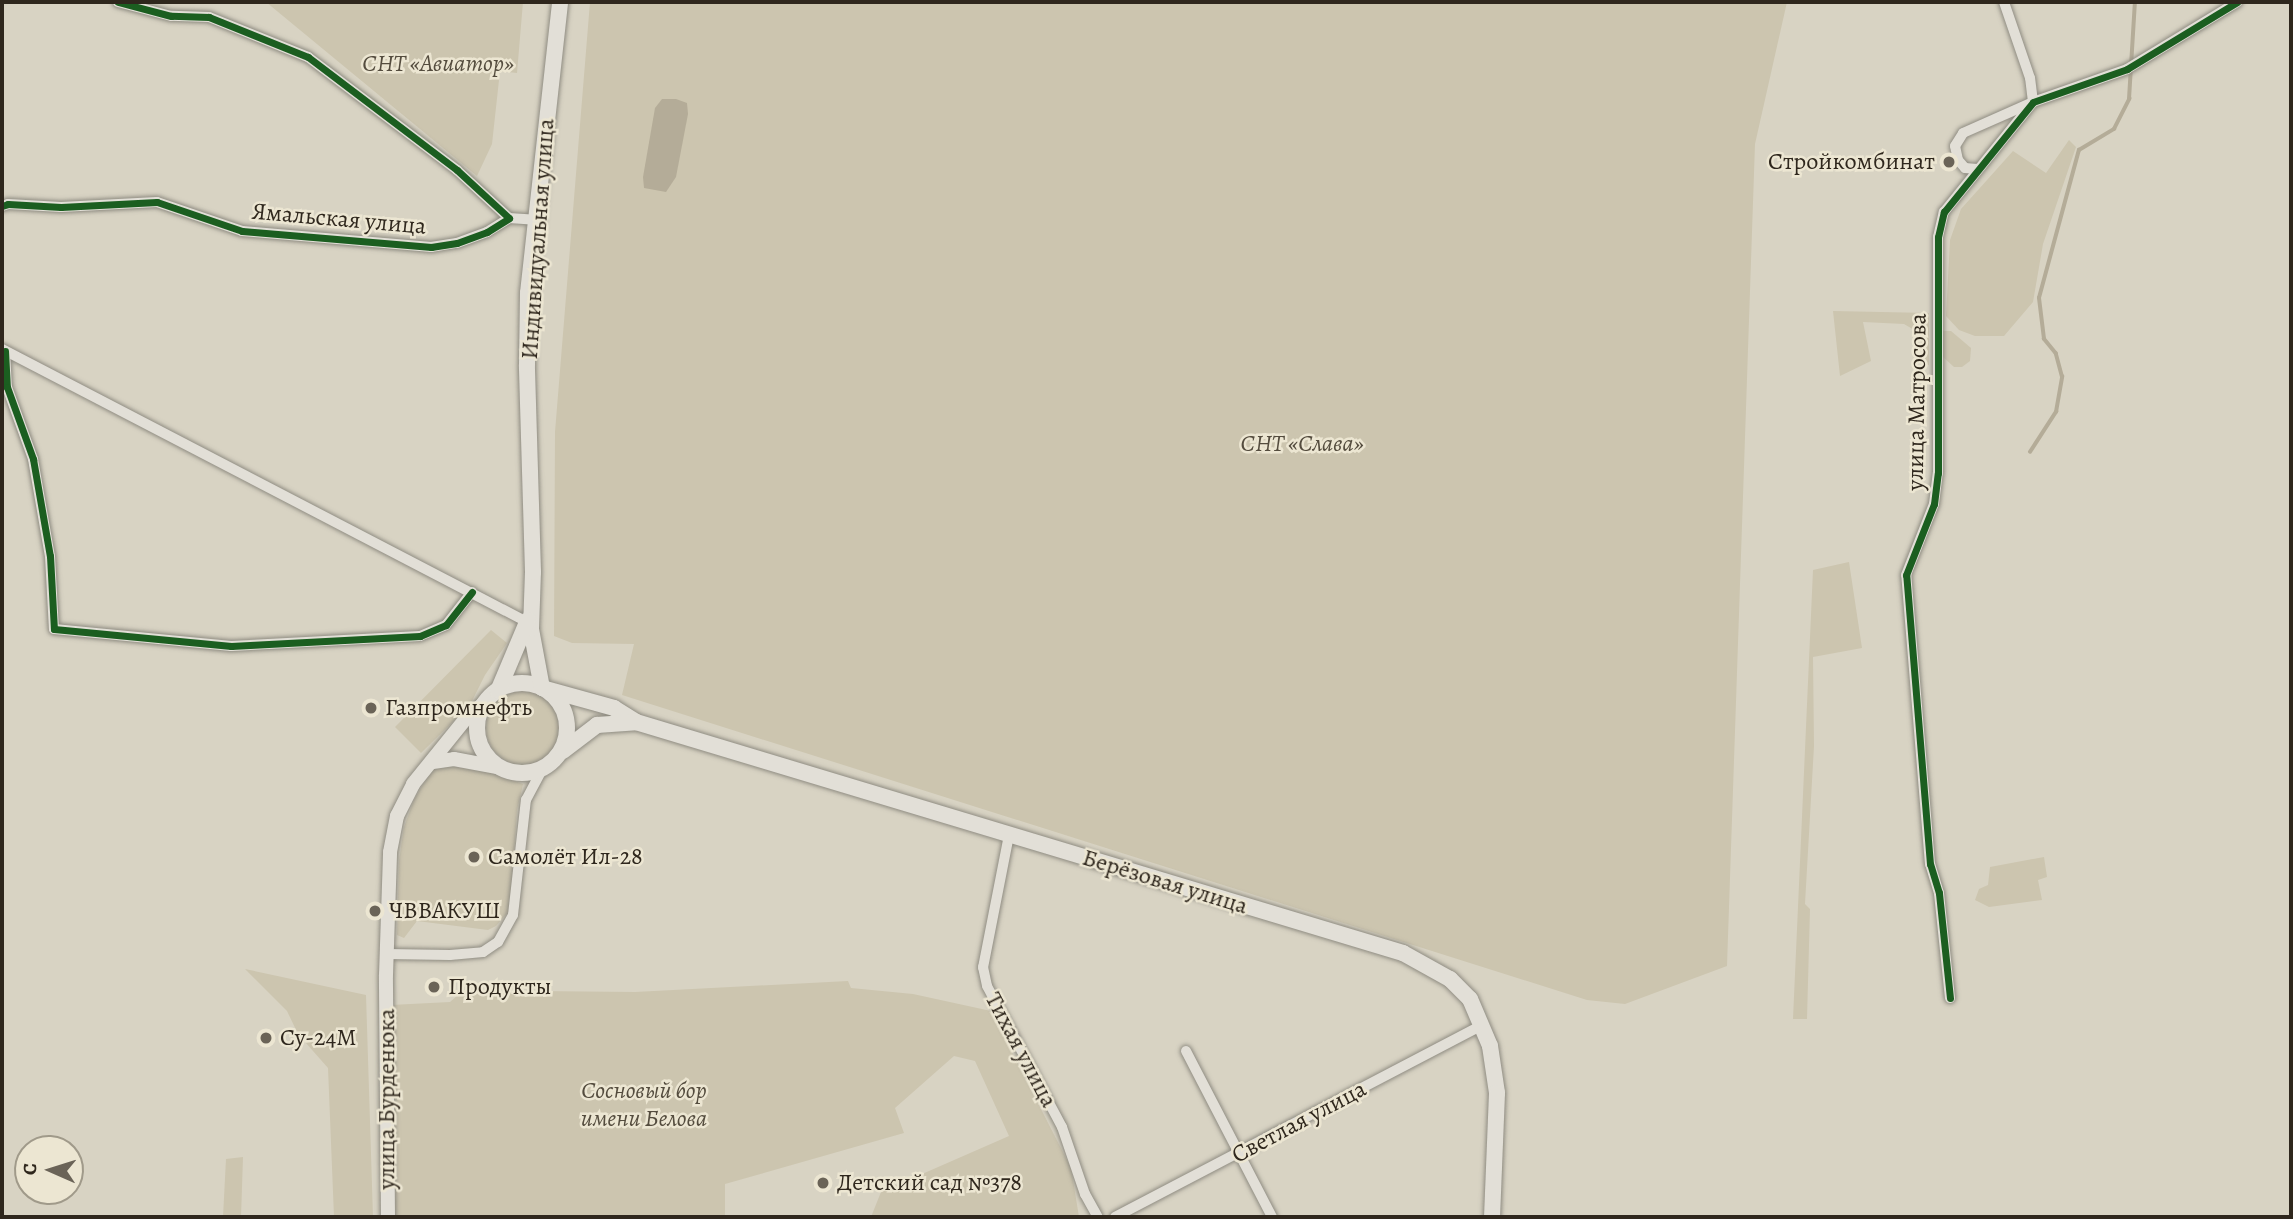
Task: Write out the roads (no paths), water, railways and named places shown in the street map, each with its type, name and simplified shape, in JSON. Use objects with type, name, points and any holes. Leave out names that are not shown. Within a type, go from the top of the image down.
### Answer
[{"type":"main road","name":"Индивидуальная улица","points":[[542,688],[531,629],[528,293],[560,2]]},
{"type":"main road","name":"Индивидуальная улица","points":[[492,696],[527,622],[532,604]]},
{"type":"main road","points":[[519,684],[542,688],[553,695],[566,718],[565,744],[558,755],[543,768],[522,773],[501,768],[491,760],[478,737],[478,725],[492,696],[519,684]]},
{"type":"main road","name":"Берёзовая улица","points":[[542,688],[614,708],[636,722],[1403,953],[1450,979],[1469,999],[1483,1025],[1490,1046],[1497,1093],[1492,1217]]},
{"type":"main road","name":"Берёзовая улица","points":[[558,755],[597,725],[636,722]]},
{"type":"street","points":[[118,2],[171,16],[209,16],[308,57],[457,170],[509,218],[535,220]]},
{"type":"street","points":[[1977,169],[1965,167],[1958,160],[1955,146],[1963,133],[2033,103],[2030,78],[2004,2]]},
{"type":"street","name":"улица Матросова","points":[[1950,998],[1939,893],[1930,864],[1906,575],[1934,504],[1938,473],[1937,237],[1944,212],[2033,103],[2127,69],[2237,2]]},
{"type":"street","name":"Ямальская улица","points":[[2,206],[8,204],[61,207],[157,202],[242,231],[431,247],[467,239],[509,218]]},
{"type":"street","points":[[3,350],[7,387],[33,460],[50,555],[54,629],[231,646],[420,636],[446,625],[472,592]]},
{"type":"street","points":[[3,350],[527,622]]},
{"type":"street","name":"улица Бурденюка","points":[[388,1217],[386,981],[390,852],[397,816],[424,768],[433,762],[450,736],[492,696]]},
{"type":"street","points":[[433,762],[454,758],[501,768]]},
{"type":"street","points":[[387,954],[450,955],[483,952],[498,942],[513,915],[526,800],[543,768]]},
{"type":"street","name":"Тихая улица","points":[[1009,835],[983,967],[987,985],[1062,1127],[1085,1194],[1098,1217]]},
{"type":"street","name":"Светлая улица","points":[[1115,1217],[1483,1025]]},
{"type":"street","points":[[1186,1052],[1272,1217]]},
{"type":"waterway","points":[[2030,452],[2056,412],[2062,377],[2056,354],[2044,339],[2039,298],[2079,150],[2114,129],[2129,99],[2135,2]]},
{"type":"place","name":"Стройкомбинат","points":[[1949,162]]},
{"type":"place","name":"Газпромнефть","points":[[371,708]]},
{"type":"place","name":"Самолёт Ил-28","points":[[474,857]]},
{"type":"place","name":"ЧВВАКУШ","points":[[375,911]]},
{"type":"place","name":"Продукты","points":[[434,987]]},
{"type":"place","name":"Су-24М","points":[[266,1038]]},
{"type":"place","name":"Детский сад №378","points":[[823,1183]]},
{"type":"park label","name":"СНТ «Авиатор»","points":[[438,64]]},
{"type":"park label","name":"СНТ «Слава»","points":[[1302,444]]},
{"type":"park label","name":"Сосновый бор имени Белова","points":[[644,1105]]}]
